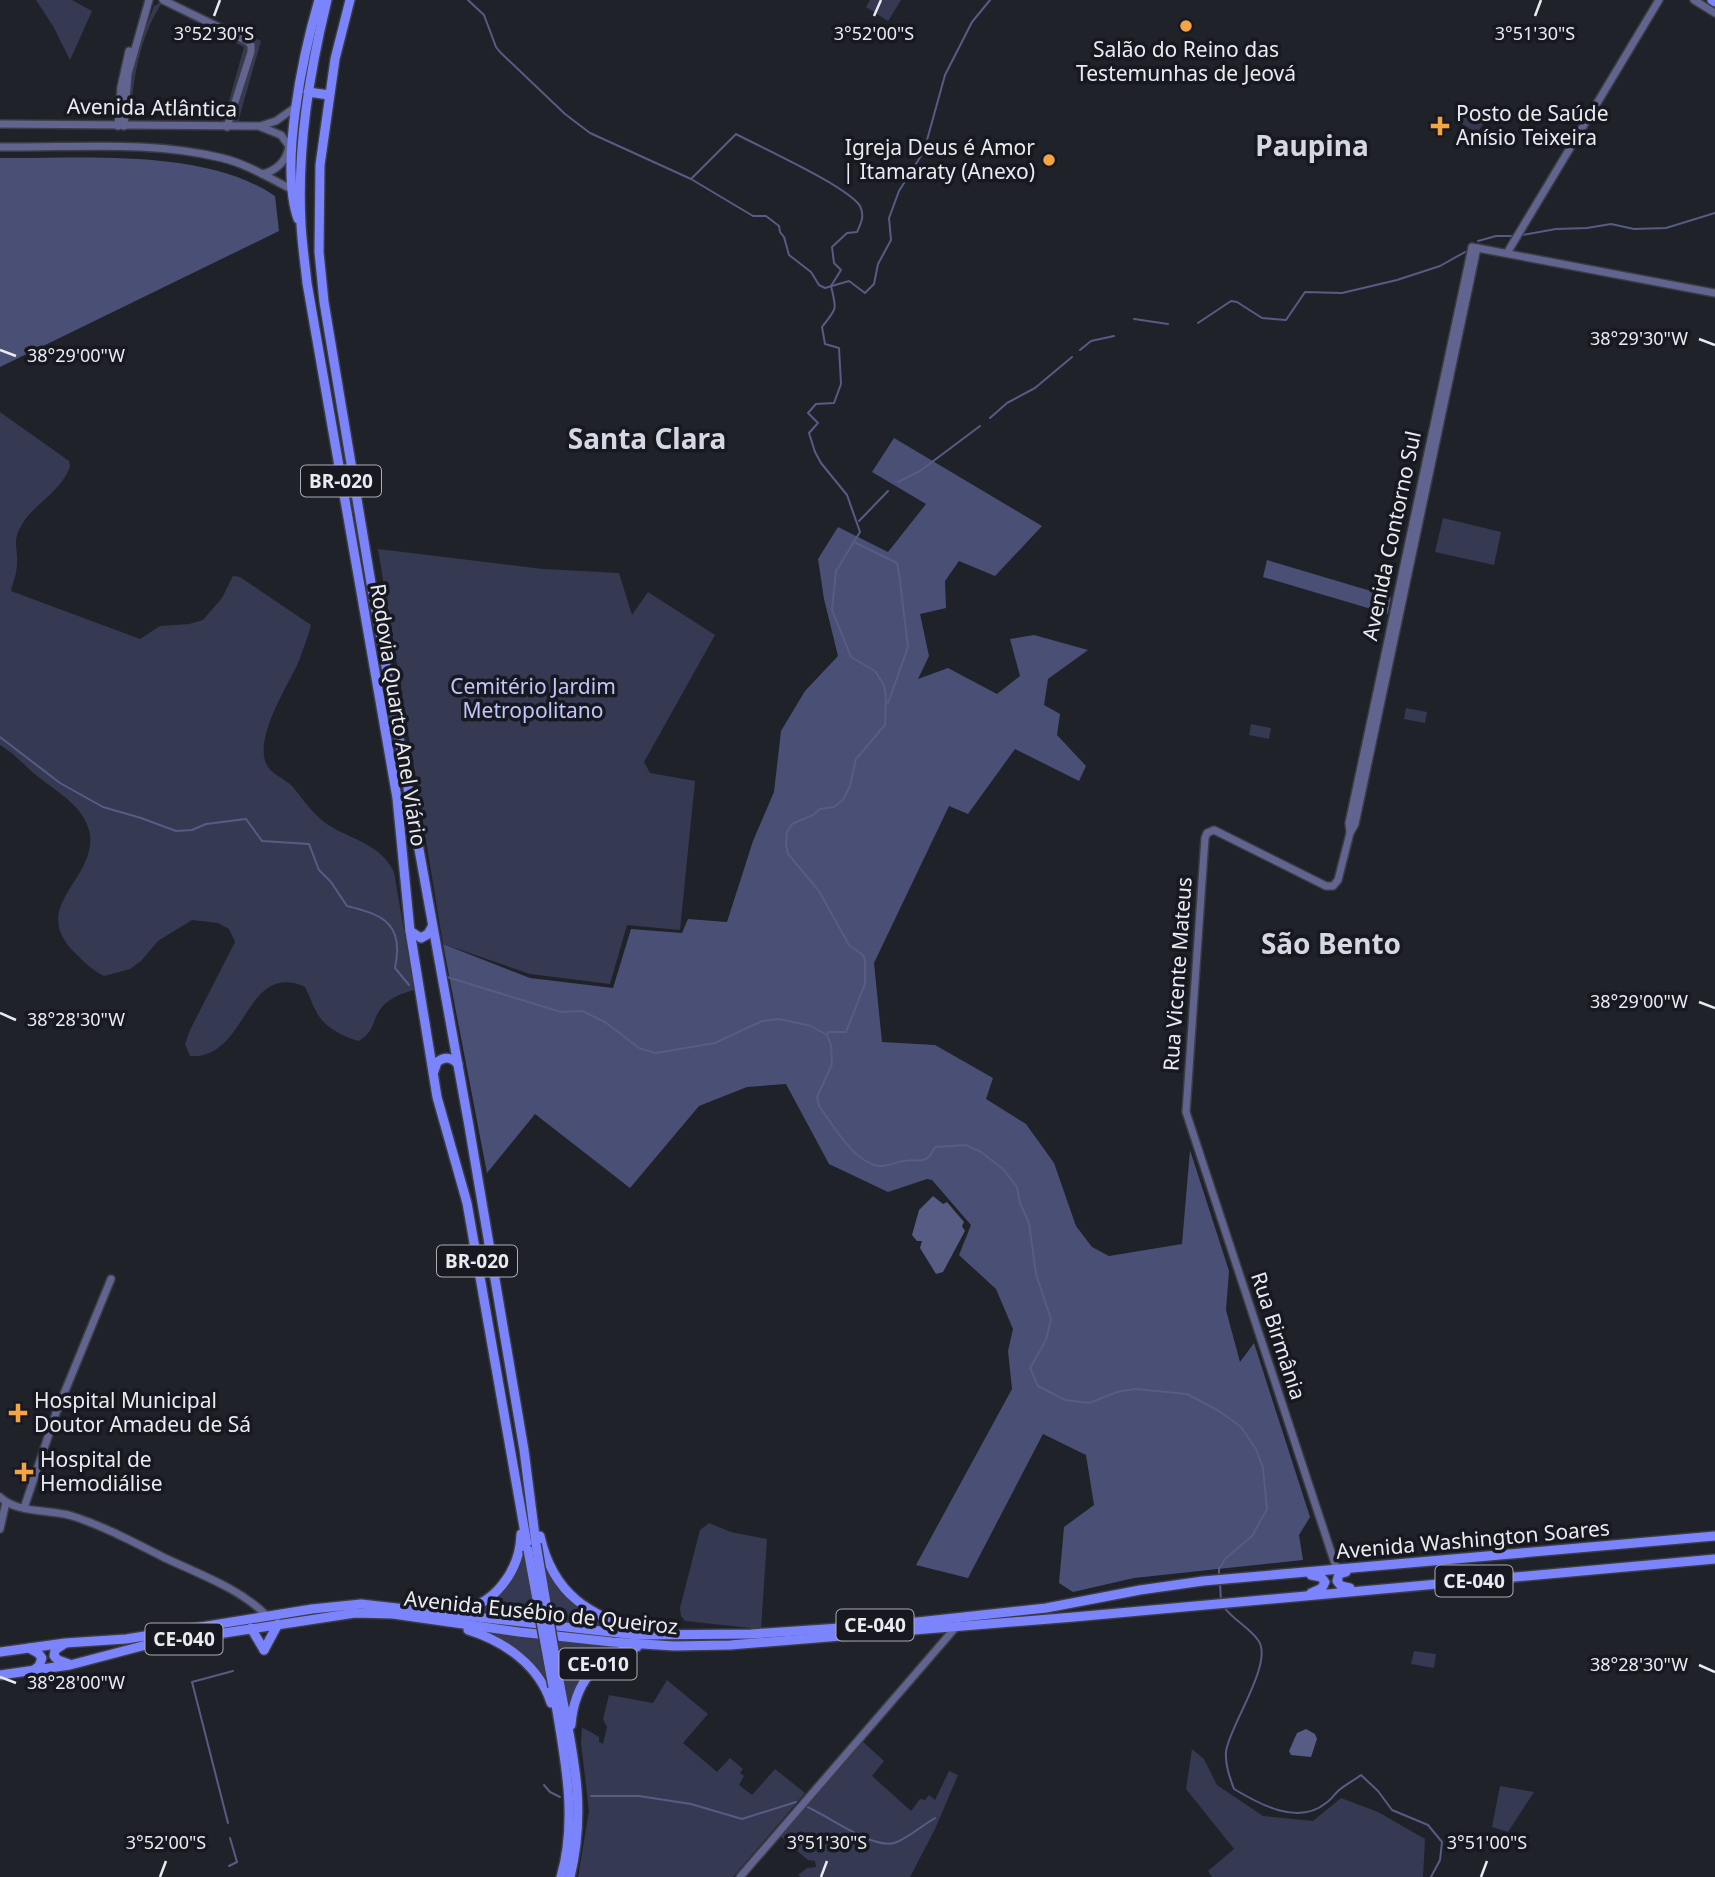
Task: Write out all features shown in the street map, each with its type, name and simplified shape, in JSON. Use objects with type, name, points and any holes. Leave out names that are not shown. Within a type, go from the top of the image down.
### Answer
[{"type":"highway","points":[[301,225],[291,189],[297,106],[308,40],[319,0]]},
{"type":"highway","name":"Rodovia Quarto Anel Viário","points":[[327,0],[307,92],[301,155],[301,225],[307,283],[397,798],[410,931],[437,1097],[467,1203],[522,1514]]},
{"type":"highway","name":"Rodovia Quarto Anel Viário","points":[[350,0],[329,95],[320,165],[319,252],[324,302],[458,1065],[529,1490]]},
{"type":"highway","points":[[307,92],[329,95]]},
{"type":"highway","points":[[326,392],[338,389]]},
{"type":"highway","points":[[339,470],[351,467]]},
{"type":"highway","points":[[410,931],[421,938],[428,934],[432,926]]},
{"type":"highway","points":[[434,1072],[437,1062],[444,1058],[451,1059],[458,1065]]},
{"type":"highway","points":[[483,1297],[496,1293]]},
{"type":"highway","points":[[529,1490],[543,1551],[563,1588],[600,1617],[657,1635]]},
{"type":"highway","name":"BR-020","points":[[529,1490],[532,1547],[565,1736]]},
{"type":"highway","name":"BR-020","points":[[522,1514],[532,1547]]},
{"type":"highway","name":"BR-020","points":[[432,1615],[474,1606],[500,1588],[512,1572],[519,1552],[522,1514]]},
{"type":"highway","name":"Avenida Washington Soares","points":[[1203,1581],[1715,1536]]},
{"type":"highway","name":"Avenida Washington Soares","points":[[1208,1605],[1715,1559]]},
{"type":"highway","points":[[1358,1568],[1339,1574],[1336,1581],[1341,1586],[1361,1591]]},
{"type":"highway","points":[[1302,1573],[1318,1575],[1325,1582],[1320,1589],[1303,1596]]},
{"type":"highway","name":"Avenida Eusébio de Queiroz","points":[[0,1675],[70,1665],[146,1645],[355,1612],[432,1615],[626,1634],[773,1633],[938,1620],[1046,1608],[1203,1581]]},
{"type":"highway","name":"Avenida Eusébio de Queiroz","points":[[0,1653],[65,1643],[126,1639],[361,1604],[547,1635],[674,1646],[765,1644],[1208,1605]]},
{"type":"highway","points":[[432,1615],[488,1636],[514,1652],[543,1686],[565,1736]]},
{"type":"highway","points":[[251,1628],[264,1650],[278,1624]]},
{"type":"highway","points":[[65,1643],[55,1650],[54,1656],[70,1665]]},
{"type":"highway","name":"CE-010","points":[[561,1877],[566,1860],[569,1821],[565,1736],[576,1695],[601,1661],[629,1649],[674,1646]]},
{"type":"highway","points":[[28,1648],[42,1658],[39,1666],[33,1670]]},
{"type":"highway","name":"CE-010","points":[[565,1736],[579,1811],[578,1842],[570,1877]]},
{"type":"street","points":[[121,126],[128,74],[147,0]]},
{"type":"street","points":[[163,0],[247,41],[251,46],[228,127]]},
{"type":"street","points":[[1659,0],[1507,253],[1715,293]]},
{"type":"street","points":[[1694,0],[1715,13]]},
{"type":"street","name":"Avenida Atlântica","points":[[0,124],[260,126],[282,118],[297,106]]},
{"type":"street","points":[[260,126],[281,135],[289,146],[282,163],[262,174]]},
{"type":"street","name":"Avenida Atlântica","points":[[0,147],[140,148],[187,152],[223,158],[291,189]]},
{"type":"street","name":"Avenida Contorno Sul","points":[[1205,838],[1209,831],[1218,832],[1329,887],[1336,884],[1355,824],[1475,247],[1507,253]]},
{"type":"street","name":"Rua Vicente Mateus","points":[[1186,1112],[1205,838]]},
{"type":"street","name":"Rua Birmânia","points":[[1186,1112],[1337,1570]]},
{"type":"street","points":[[24,1508],[56,1413],[112,1280]]},
{"type":"street","points":[[0,1529],[2,1501],[24,1508],[64,1514],[98,1526],[230,1590],[258,1607],[267,1616]]},
{"type":"street","points":[[924,1660],[956,1627]]},
{"type":"street","points":[[737,1877],[924,1660],[942,1638],[941,1628]]},
{"type":"green space","points":[[36,0],[72,0],[92,11],[70,60],[53,26]]},
{"type":"green space","points":[[173,0],[261,41],[238,122],[232,120],[254,53],[253,42]]},
{"type":"green space","points":[[870,0],[901,0],[888,21],[866,7]]},
{"type":"green space","points":[[161,2],[247,46],[248,52],[227,120],[223,124],[127,125],[131,67],[154,6]],"holes":[[[161,4],[244,47],[224,119],[220,124],[131,122],[138,60],[147,31]]]},
{"type":"green space","points":[[1465,108],[1485,121],[1477,133],[1457,121]]},
{"type":"green space","points":[[0,412],[69,461],[70,467],[60,484],[32,512],[18,532],[17,567],[11,591],[140,639],[160,626],[203,620],[222,598],[233,576],[240,577],[311,625],[299,661],[273,713],[264,743],[264,756],[270,770],[290,784],[322,820],[383,856],[394,872],[414,990],[396,996],[385,1004],[369,1032],[359,1041],[341,1034],[320,1018],[305,987],[285,982],[269,987],[257,998],[224,1043],[209,1053],[190,1056],[185,1044],[190,1030],[235,942],[229,929],[218,923],[192,920],[158,941],[141,961],[130,969],[104,976],[82,960],[62,936],[58,921],[60,907],[83,866],[89,851],[90,835],[81,813],[75,806],[0,745]]},
{"type":"green space","points":[[1443,518],[1501,532],[1494,565],[1435,552]]},
{"type":"green space","name":"Cemitério Jardim Metropolitano","points":[[378,549],[543,569],[619,573],[632,615],[648,592],[715,635],[644,762],[650,773],[695,781],[680,930],[627,925],[610,984],[530,974],[443,944]]},
{"type":"green space","points":[[1406,708],[1427,712],[1425,723],[1404,719]]},
{"type":"green space","points":[[1251,724],[1271,728],[1269,739],[1249,735]]},
{"type":"green space","points":[[709,1523],[731,1532],[767,1539],[761,1629],[685,1621],[681,1616],[680,1608],[700,1530]]},
{"type":"green space","points":[[524,1551],[535,1619],[469,1610],[513,1577]]},
{"type":"green space","points":[[544,1562],[567,1595],[593,1615],[618,1628],[554,1621]]},
{"type":"green space","points":[[490,1632],[538,1639],[548,1686],[520,1652]]},
{"type":"green space","points":[[558,1640],[625,1646],[590,1672],[578,1687],[569,1709]]},
{"type":"green space","points":[[1414,1651],[1436,1654],[1434,1668],[1411,1664]]},
{"type":"green space","points":[[667,1680],[708,1714],[683,1743],[717,1772],[730,1758],[743,1769],[740,1773],[744,1776],[739,1785],[752,1795],[775,1769],[805,1793],[733,1877],[578,1877],[589,1811],[581,1743],[582,1728],[599,1737],[599,1742],[603,1744],[607,1727],[603,1719],[609,1695],[653,1703]]},
{"type":"green space","points":[[862,1741],[884,1761],[872,1776],[911,1811],[920,1799],[925,1800],[929,1795],[935,1800],[949,1771],[958,1775],[935,1829],[910,1877],[801,1877],[798,1875],[807,1868],[816,1867],[815,1861],[808,1860],[779,1835]]},
{"type":"green space","points":[[1192,1749],[1204,1759],[1217,1785],[1263,1816],[1313,1821],[1341,1798],[1378,1812],[1425,1839],[1423,1877],[1212,1877],[1208,1871],[1234,1849],[1186,1789]]},
{"type":"green space","points":[[1500,1786],[1534,1792],[1508,1832],[1492,1827]]},
{"type":"shaded area","points":[[0,158],[142,159],[214,170],[246,181],[275,196],[279,231],[0,367]]},
{"type":"shaded area","points":[[894,438],[1042,526],[995,576],[959,561],[945,581],[946,608],[920,614],[929,656],[918,679],[948,668],[997,694],[1020,676],[1010,639],[1034,635],[1088,650],[1048,679],[1044,705],[1060,714],[1057,735],[1086,766],[1079,781],[1015,749],[968,814],[949,806],[874,963],[882,1042],[935,1045],[993,1078],[986,1099],[1026,1124],[1054,1163],[1076,1226],[1092,1247],[1109,1256],[1182,1244],[1190,1150],[1229,1271],[1226,1310],[1240,1362],[1254,1343],[1310,1517],[1299,1535],[1303,1560],[1134,1578],[1073,1592],[1059,1583],[1064,1527],[1094,1505],[1086,1455],[1043,1434],[968,1578],[916,1565],[1012,1389],[1008,1351],[1013,1329],[996,1289],[959,1255],[971,1225],[932,1180],[927,1179],[888,1192],[829,1164],[786,1084],[747,1087],[699,1106],[630,1188],[535,1114],[487,1173],[443,944],[530,978],[613,988],[631,929],[682,933],[688,919],[727,922],[753,841],[774,792],[781,731],[805,691],[838,656],[824,599],[818,559],[838,527],[888,552],[926,504],[872,472]]},
{"type":"shaded area","points":[[1267,560],[1391,597],[1388,614],[1263,577]]},
{"type":"shaded area","points":[[933,1196],[943,1204],[947,1202],[964,1222],[962,1226],[965,1231],[943,1272],[936,1274],[920,1248],[922,1241],[917,1241],[912,1235],[919,1210]]},
{"type":"shaded area","points":[[1306,1729],[1315,1734],[1317,1739],[1311,1757],[1291,1755],[1289,1751],[1297,1733]]},
{"type":"waterway","points":[[468,0],[484,15],[500,52],[565,114],[590,133],[691,179],[753,216],[766,216],[779,226],[789,255],[811,272],[819,285],[825,288],[849,281],[865,293],[874,284],[878,264],[891,240],[889,218],[899,191],[924,151],[945,75],[972,22],[990,0]]},
{"type":"waterway","points":[[691,179],[736,134],[839,188],[860,206],[862,213],[857,232],[847,233],[832,247],[834,263],[841,270],[831,286],[834,309],[822,327],[825,344],[839,348],[841,384],[834,403],[816,404],[808,413],[818,423],[809,433],[815,452],[847,495],[860,532],[836,571],[832,610],[851,657],[875,671],[884,685],[885,725],[856,759],[850,786],[843,800],[834,807],[820,809],[792,824],[787,832],[786,845],[788,854],[819,891],[849,945],[863,955],[865,960],[865,984],[846,1032],[827,1034]]},
{"type":"waterway","points":[[1522,235],[1611,224],[1634,229],[1666,228],[1715,213]]},
{"type":"waterway","points":[[1478,241],[1496,236],[1514,236]]},
{"type":"waterway","points":[[1198,323],[1231,301],[1262,318],[1286,320],[1305,292],[1342,293],[1397,280],[1440,266],[1465,252]]},
{"type":"waterway","points":[[1134,319],[1168,324]]},
{"type":"waterway","points":[[1080,350],[1091,341],[1114,336]]},
{"type":"waterway","points":[[990,418],[1007,403],[1035,388],[1072,357]]},
{"type":"waterway","points":[[898,482],[920,471],[980,426]]},
{"type":"waterway","points":[[859,521],[888,491]]},
{"type":"waterway","points":[[856,543],[897,563],[908,647],[888,703]]},
{"type":"waterway","points":[[0,737],[60,783],[103,807],[176,831],[246,819],[262,841],[309,844],[319,870],[331,882],[347,906],[372,913],[389,924],[397,941],[395,968],[409,985]]},
{"type":"waterway","points":[[447,977],[561,1012],[582,1011],[605,1022],[639,1048],[656,1053],[715,1043],[762,1021],[779,1019],[811,1026],[827,1035],[831,1045],[832,1064],[817,1097],[819,1106],[846,1143],[863,1159],[885,1166],[925,1159],[935,1147],[966,1145],[981,1152],[1003,1169],[1017,1187],[1020,1203],[1029,1223],[1036,1274],[1051,1319],[1046,1340],[1030,1368],[1038,1386],[1065,1400],[1089,1403],[1117,1392],[1135,1389],[1187,1394],[1219,1411],[1241,1427],[1256,1449],[1263,1468],[1267,1509],[1252,1536],[1226,1558],[1219,1569],[1219,1577]]},
{"type":"waterway","points":[[1220,1583],[1221,1602]]},
{"type":"waterway","points":[[1223,1606],[1254,1635],[1262,1650],[1256,1679],[1234,1727],[1226,1752],[1227,1767],[1234,1789],[1267,1806],[1291,1813],[1303,1813],[1326,1803],[1361,1775],[1378,1791],[1392,1810],[1428,1825],[1442,1842],[1440,1860],[1431,1877]]},
{"type":"waterway","points":[[228,1823],[192,1682],[233,1671]]},
{"type":"waterway","points":[[544,1785],[560,1797]]},
{"type":"waterway","points":[[591,1796],[639,1796],[691,1804],[742,1819],[796,1802]]},
{"type":"waterway","points":[[805,1806],[864,1837],[888,1844],[902,1840],[935,1818]]},
{"type":"waterway","points":[[229,1866],[237,1862],[230,1838]]},
{"type":"place","name":"Salão do Reino das Testemunhas de Jeová","points":[[1186,26]]},
{"type":"place","name":"Posto de Saúde Anísio Teixeira","points":[[1440,126]]},
{"type":"place","name":"Igreja Deus é Amor | Itamaraty (Anexo)","points":[[1049,160]]},
{"type":"place","name":"Hospital Municipal Doutor Amadeu de Sá","points":[[18,1413]]},
{"type":"place","name":"Hospital de Hemodiálise","points":[[24,1472]]},
{"type":"district","name":"Paupina","points":[[1312,146]]},
{"type":"district","name":"Santa Clara","points":[[647,439]]},
{"type":"district","name":"São Bento","points":[[1331,944]]}]
